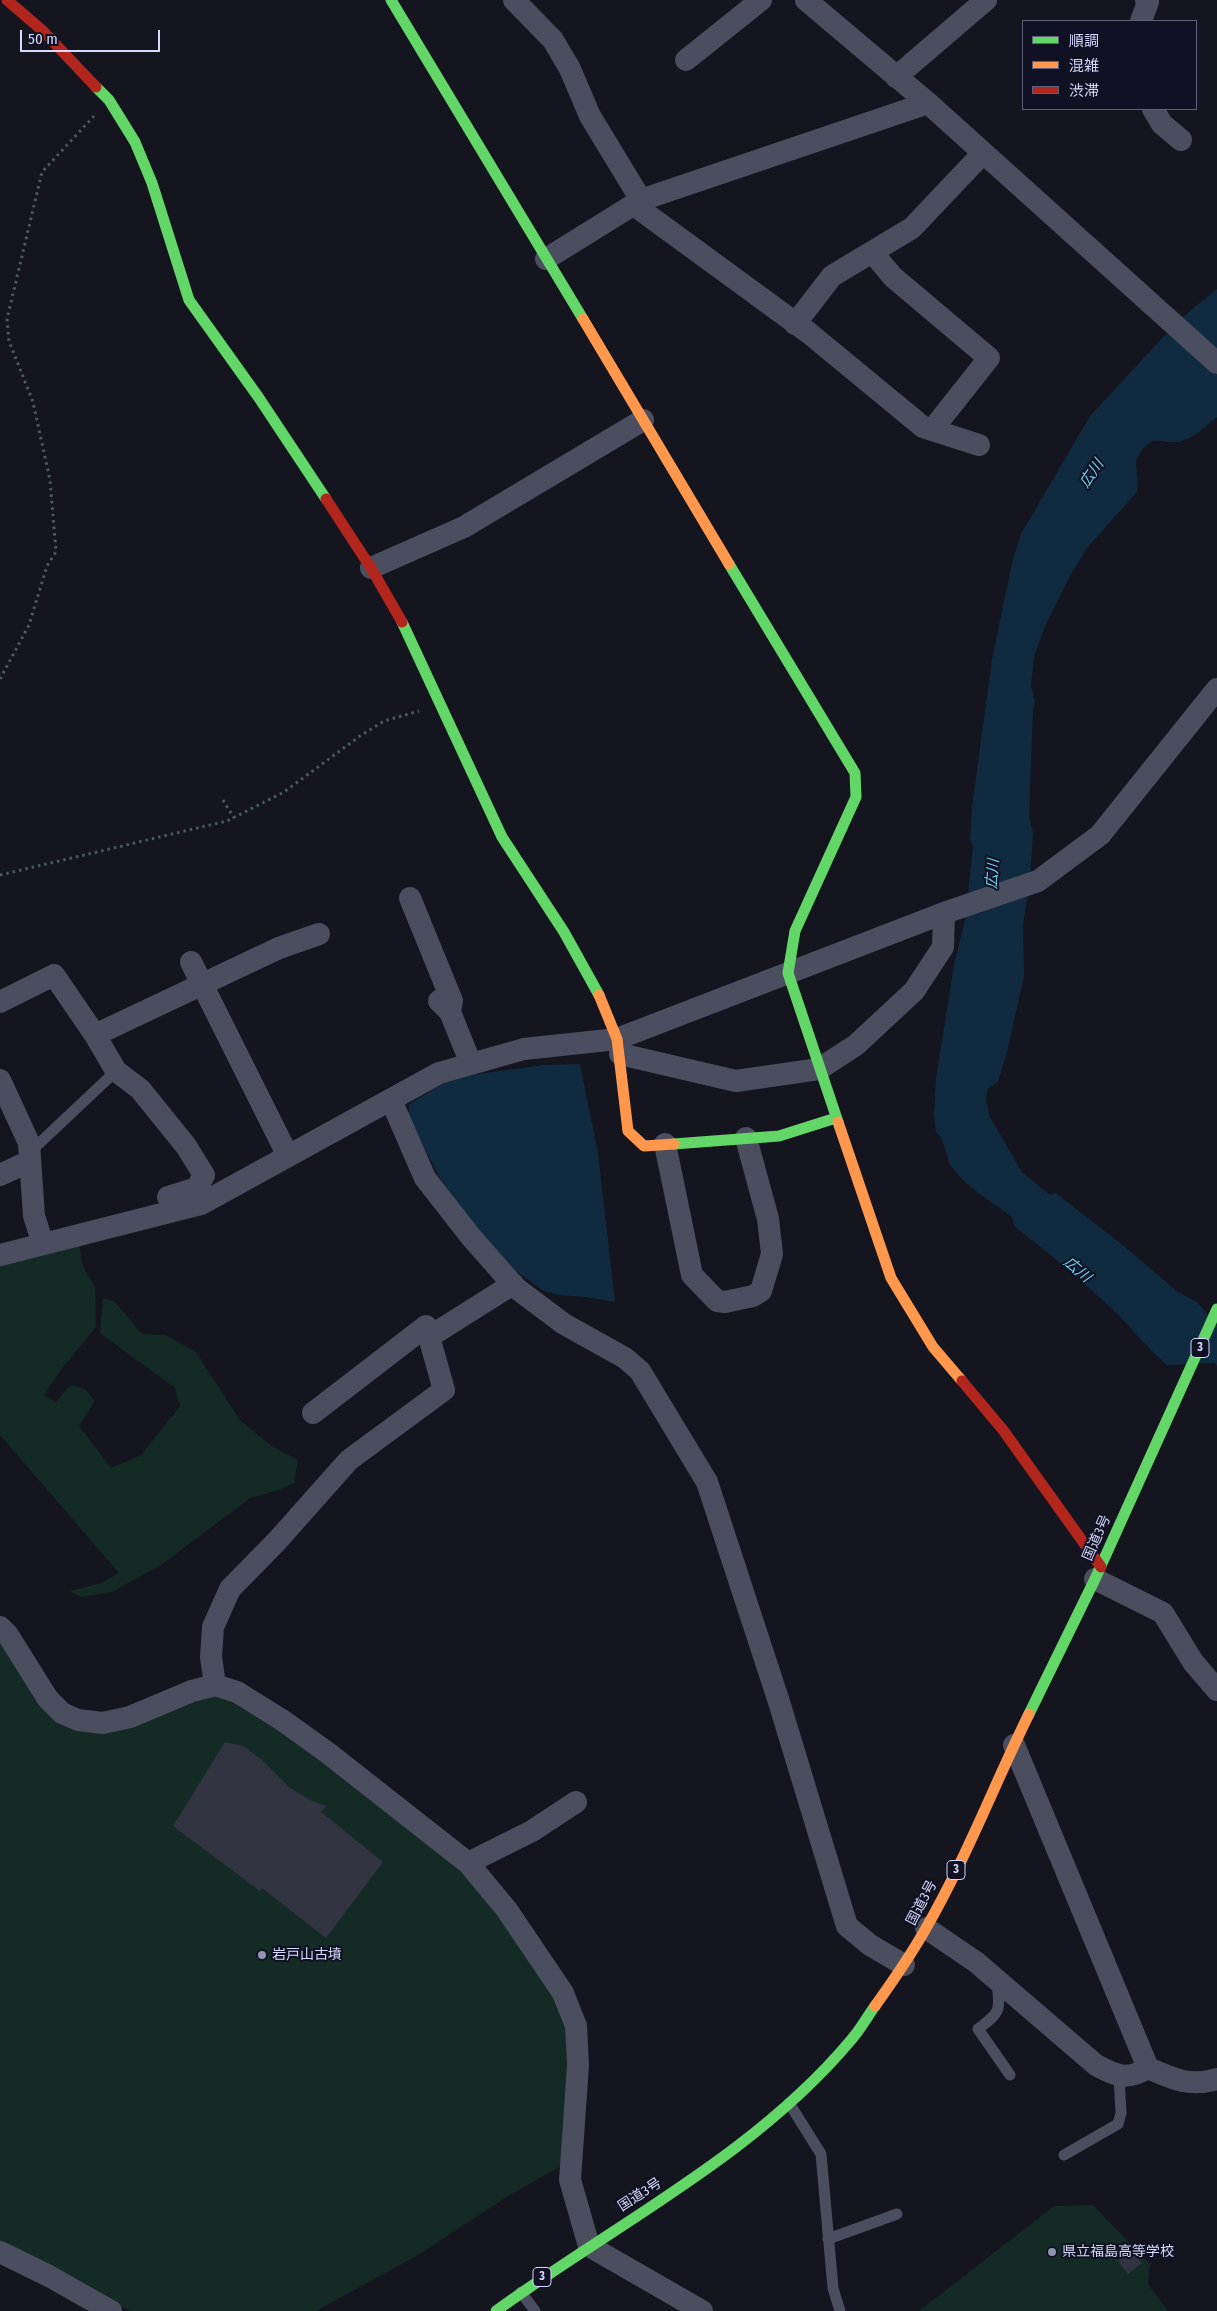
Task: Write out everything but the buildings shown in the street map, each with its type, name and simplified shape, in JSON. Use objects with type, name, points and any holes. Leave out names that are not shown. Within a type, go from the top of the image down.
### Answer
[{"type":"main road","points":[[7,0],[43,31],[109,100],[135,142],[152,183],[189,300],[259,398],[372,568],[403,623],[502,837],[564,932],[592,980],[619,1047],[628,1131],[644,1146],[779,1136],[836,1118]]},
{"type":"main road","points":[[391,0],[855,773],[856,797],[812,890],[795,931],[788,973],[891,1278],[933,1347],[1003,1430],[1098,1573]]},
{"type":"main road","name":"国道3号","points":[[496,2311],[521,2292],[680,2187],[762,2126],[789,2103],[851,2040],[904,1965],[955,1873],[1014,1745],[1098,1573],[1217,1309]]},
{"type":"street","points":[[514,0],[553,40],[570,69],[590,116],[638,203],[795,324],[923,427],[978,445]]},
{"type":"street","points":[[686,60],[761,0]]},
{"type":"street","points":[[806,0],[928,103],[1217,363]]},
{"type":"street","points":[[896,77],[986,0]]},
{"type":"street","points":[[1140,20],[1148,2],[1146,0]]},
{"type":"street","points":[[546,259],[638,203],[928,103]]},
{"type":"street","points":[[1154,110],[1162,124],[1180,140]]},
{"type":"street","points":[[795,324],[832,276],[912,228],[983,153]]},
{"type":"street","points":[[872,252],[892,277],[989,358],[932,430]]},
{"type":"street","points":[[372,568],[464,527],[642,420]]},
{"type":"street","points":[[619,1047],[788,973],[950,911],[1038,881],[1100,835],[1217,689]]},
{"type":"street","points":[[410,898],[452,1001],[444,1006],[470,1064]]},
{"type":"street","points":[[0,1255],[201,1204],[438,1073],[524,1049],[619,1047],[736,1082],[819,1069],[856,1045],[914,991],[943,947],[950,911]]},
{"type":"street","points":[[95,1035],[279,948],[319,934]]},
{"type":"street","points":[[191,962],[288,1156]]},
{"type":"street","points":[[0,1002],[54,975],[95,1035],[116,1071],[140,1089],[186,1146],[204,1174],[196,1188],[78,1224],[81,1234]]},
{"type":"street","points":[[0,1080],[29,1143],[34,1216],[43,1244]]},
{"type":"street","points":[[391,1100],[425,1178],[471,1237],[512,1284],[564,1324],[625,1358],[640,1371],[707,1482],[779,1702],[847,1926],[870,1945],[904,1965]]},
{"type":"street","points":[[665,1144],[692,1275],[717,1301],[725,1302],[752,1296],[761,1291],[772,1254],[768,1219],[746,1138]]},
{"type":"street","points":[[0,1175],[29,1157]]},
{"type":"street","points":[[429,1337],[512,1284]]},
{"type":"street","points":[[215,1685],[210,1657],[213,1627],[230,1589],[277,1541],[348,1460],[444,1390],[426,1326],[313,1413]]},
{"type":"street","points":[[1098,1573],[1163,1613],[1193,1662],[1217,1690]]},
{"type":"street","points":[[0,1627],[8,1634],[48,1699],[62,1713],[78,1720],[103,1723],[130,1717],[192,1691],[215,1685],[237,1692],[282,1720],[468,1863],[507,1910],[563,1992],[576,2026],[578,2066],[570,2180],[590,2246],[702,2311]]},
{"type":"street","points":[[1014,1745],[1148,2068],[1180,2082],[1205,2082],[1217,2079]]},
{"type":"street","points":[[468,1863],[532,1832],[576,1802]]},
{"type":"street","points":[[926,1928],[976,1962],[1096,2066],[1115,2076],[1136,2075],[1148,2068]]},
{"type":"street","points":[[0,2252],[49,2276],[111,2311]]},
{"type":"lane","points":[[29,1157],[116,1071]]},
{"type":"lane","points":[[996,1980],[1000,2006],[994,2017],[978,2030],[1010,2075]]},
{"type":"lane","points":[[1064,2156],[1118,2124],[1122,2113],[1120,2076]]},
{"type":"lane","points":[[789,2103],[822,2154],[833,2288],[840,2311]]},
{"type":"lane","points":[[828,2239],[897,2214]]},
{"type":"lane","points":[[521,2292],[536,2311]]},
{"type":"path","points":[[0,679],[29,625],[47,566],[56,552],[50,480],[33,402],[9,342],[7,319],[42,172],[109,100]]},
{"type":"path","points":[[0,875],[234,818],[284,792],[360,736],[384,721],[441,705]]},
{"type":"path","points":[[223,800],[234,818]]},
{"type":"green space","points":[[79,1241],[82,1264],[95,1287],[96,1327],[60,1371],[44,1395],[56,1402],[70,1385],[85,1389],[95,1401],[79,1426],[111,1468],[141,1455],[180,1406],[175,1388],[100,1333],[103,1298],[114,1301],[142,1334],[166,1335],[196,1352],[240,1420],[273,1447],[298,1460],[294,1483],[279,1490],[250,1498],[161,1565],[112,1592],[81,1597],[70,1591],[101,1583],[119,1573],[0,1435],[0,1263]]},
{"type":"green space","name":"岩戸山古墳","points":[[0,1642],[18,1670],[103,1732],[173,1711],[213,1695],[232,1698],[382,1805],[459,1870],[490,1902],[560,2008],[566,2034],[567,2076],[561,2166],[508,2196],[420,2254],[316,2311],[130,2311],[0,2244]]},
{"type":"green space","name":"県立福島高等学校","points":[[1093,2205],[1150,2264],[1148,2284],[1168,2311],[919,2311],[1054,2206]]},
{"type":"water","name":"広川","points":[[1217,289],[1217,417],[1188,439],[1173,442],[1152,441],[1139,454],[1136,464],[1137,492],[1086,549],[1045,626],[1034,657],[1031,686],[1035,702],[1033,711],[1029,816],[1033,833],[1030,880],[1023,925],[1024,976],[1008,1048],[998,1082],[988,1088],[986,1100],[990,1117],[1022,1172],[1050,1195],[1056,1193],[1125,1247],[1178,1292],[1197,1302],[1217,1325],[1217,1366],[1214,1363],[1167,1365],[1101,1299],[1014,1226],[1012,1217],[964,1181],[949,1163],[942,1140],[936,1132],[934,1115],[936,1078],[954,965],[966,916],[973,845],[970,840],[972,807],[992,659],[1012,563],[1021,534],[1090,416],[1179,320]]},
{"type":"water","points":[[580,1064],[598,1153],[615,1302],[558,1295],[544,1291],[516,1271],[470,1221],[440,1178],[409,1119],[409,1104],[454,1077],[544,1065]]},
{"type":"traffic: fast","points":[[391,0],[583,319]]},
{"type":"traffic: fast","points":[[96,87],[109,100],[135,142],[152,183],[189,300],[259,398],[326,499]]},
{"type":"traffic: fast","points":[[729,564],[855,773],[856,797],[795,931],[788,973],[838,1122]]},
{"type":"traffic: fast","points":[[402,622],[502,837],[564,932],[599,995]]},
{"type":"traffic: fast","points":[[674,1144],[779,1136],[836,1118]]},
{"type":"traffic: fast","points":[[1029,1714],[1095,1579],[1217,1309]]},
{"type":"traffic: fast","points":[[496,2311],[682,2186],[772,2119],[813,2081],[851,2040],[875,2006]]},
{"type":"traffic: slow","points":[[583,319],[729,564]]},
{"type":"traffic: slow","points":[[599,995],[617,1039],[628,1131],[644,1146],[674,1144]]},
{"type":"traffic: slow","points":[[838,1122],[891,1278],[933,1347],[962,1381]]},
{"type":"traffic: slow","points":[[875,2006],[895,1978],[940,1904],[1029,1714]]},
{"type":"traffic: jam","points":[[7,0],[43,31],[96,87]]},
{"type":"traffic: jam","points":[[326,499],[371,568],[402,622]]},
{"type":"traffic: jam","points":[[962,1381],[1003,1430],[1101,1567]]},
{"type":"place","name":"岩戸山古墳","points":[[262,1955]]},
{"type":"place","name":"県立福島高等学校","points":[[1052,2252]]}]
